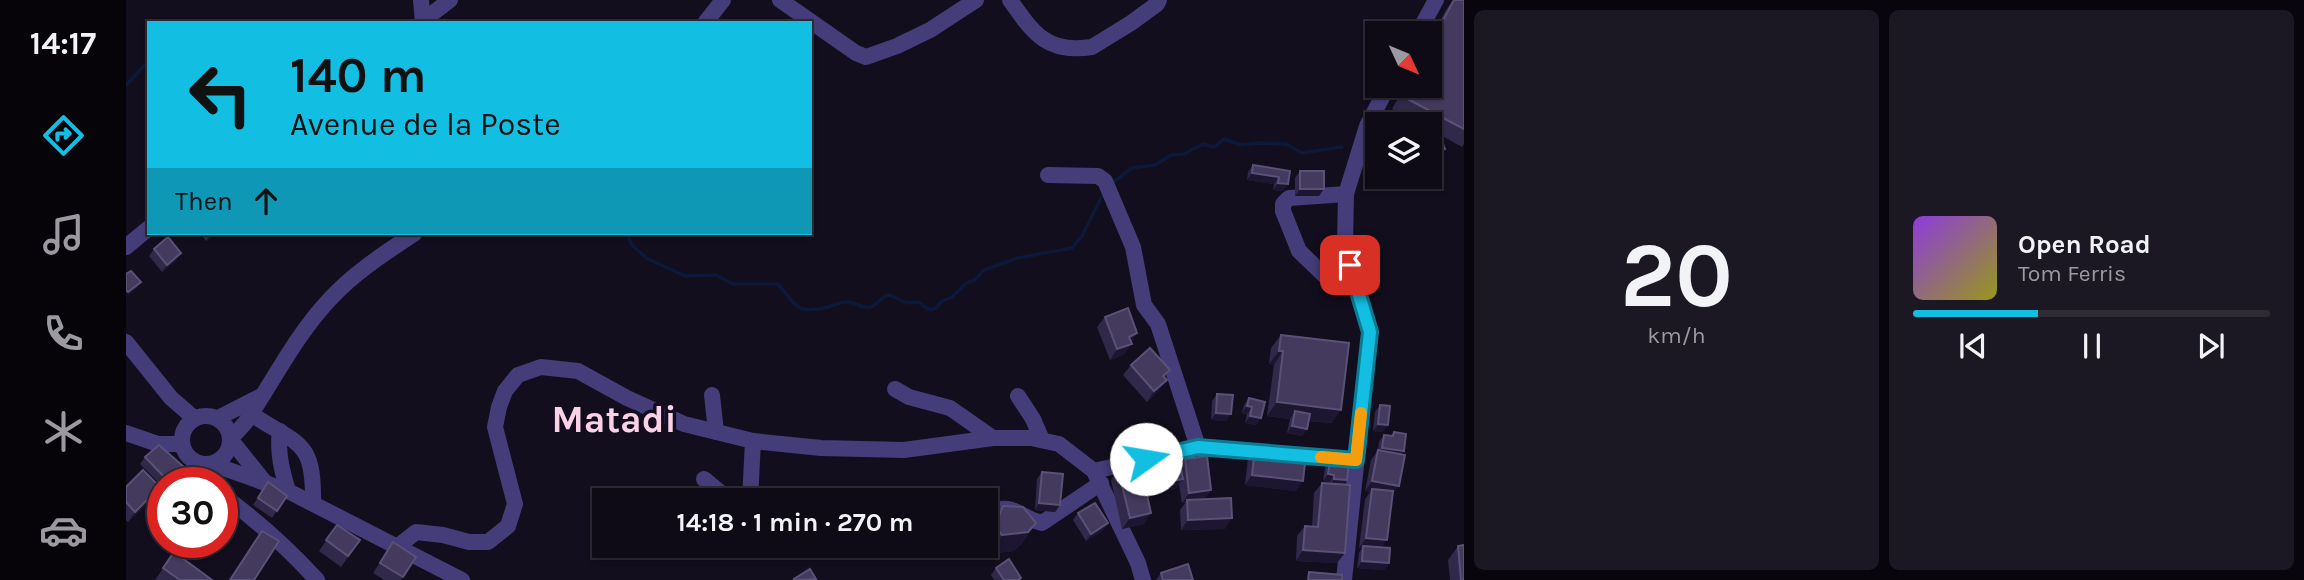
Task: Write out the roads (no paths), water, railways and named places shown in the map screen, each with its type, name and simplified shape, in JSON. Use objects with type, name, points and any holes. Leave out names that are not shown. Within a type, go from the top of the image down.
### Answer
[{"type":"street","points":[[421,0],[424,21]]},
{"type":"street","points":[[424,21],[450,0]]},
{"type":"street","points":[[707,21],[723,0]]},
{"type":"street","points":[[780,0],[810,21]]},
{"type":"street","points":[[812,22],[866,57],[930,30],[976,0]]},
{"type":"street","points":[[1010,0],[1029,29],[1039,38],[1059,45],[1084,48],[1091,47],[1131,23],[1159,0]]},
{"type":"street","points":[[1425,21],[1437,0]]},
{"type":"street","points":[[1344,580],[1370,332],[1345,245],[1346,194],[1367,127],[1382,98]]},
{"type":"street","points":[[1048,175],[1098,176],[1108,188],[1133,247],[1144,305],[1158,324],[1198,447]]},
{"type":"street","points":[[1325,276],[1299,250],[1283,211],[1283,204],[1289,198],[1346,194]]},
{"type":"street","points":[[126,247],[147,230]]},
{"type":"street","points":[[204,463],[225,455],[230,438],[241,429],[302,334],[330,298],[371,262],[412,235]]},
{"type":"street","points":[[126,342],[170,398],[194,418]]},
{"type":"street","points":[[397,547],[416,532],[470,542],[488,542],[508,526],[515,504],[495,427],[499,407],[505,391],[518,375],[541,367],[578,371],[684,424],[753,442],[821,448],[904,450],[993,438],[1031,438],[1059,444],[1097,477],[1138,562],[1143,580]]},
{"type":"street","points":[[895,388],[909,397],[950,408],[993,438]]},
{"type":"street","points":[[712,395],[716,432]]},
{"type":"street","points":[[218,418],[261,396]]},
{"type":"street","points":[[1018,396],[1033,419],[1042,440]]},
{"type":"street","points":[[251,414],[300,444],[307,454],[312,465],[313,503]]},
{"type":"street","points":[[267,485],[230,438],[225,424],[218,418],[210,415],[194,418],[186,425],[182,444],[189,458],[267,485],[288,491],[462,580]]},
{"type":"street","points":[[280,431],[278,443],[281,467],[288,491]]},
{"type":"street","points":[[126,433],[158,444],[182,444]]},
{"type":"street","points":[[751,488],[753,442]]},
{"type":"street","points":[[998,508],[1014,509],[1033,521],[1042,523],[1097,477],[1198,447],[1356,460]]},
{"type":"street","points":[[204,463],[205,467]]},
{"type":"street","points":[[704,479],[715,488]]},
{"type":"street","points":[[238,507],[287,547],[317,580]]},
{"type":"waterway","points":[[126,85],[147,63]]},
{"type":"waterway","points":[[1112,183],[1132,168],[1155,165],[1171,155],[1184,154],[1203,144],[1214,147],[1224,139],[1241,145],[1286,144],[1302,153],[1342,147]]},
{"type":"waterway","points":[[627,235],[632,245],[646,258],[685,276],[716,275],[733,284],[778,284],[794,303],[803,309],[817,309],[846,302],[868,308],[889,295],[907,303],[918,302],[930,310],[952,297],[966,283],[975,280],[984,270],[1018,258],[1072,248],[1082,236],[1103,194]]},
{"type":"district","name":"Matadi","points":[[614,419]]}]
